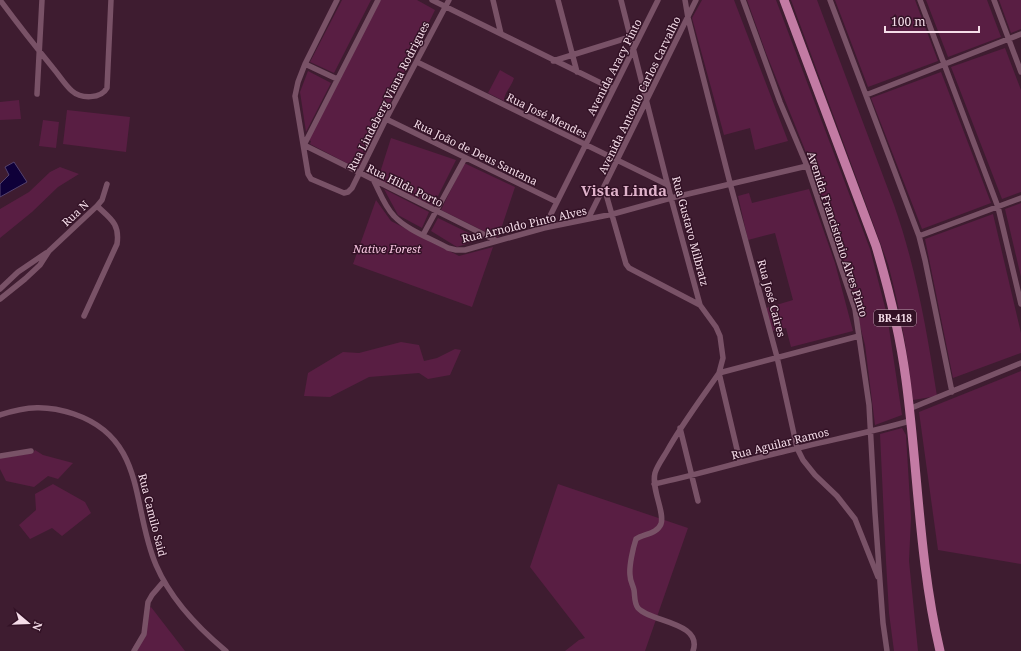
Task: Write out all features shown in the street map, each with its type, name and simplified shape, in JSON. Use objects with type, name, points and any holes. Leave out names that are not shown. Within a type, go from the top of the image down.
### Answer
[{"type":"main road","name":"BR-418","points":[[784,0],[876,246],[888,284],[899,339],[909,409],[927,585],[940,651]]},
{"type":"street","points":[[0,0],[72,91],[83,96],[101,95],[107,88],[111,1]]},
{"type":"street","points":[[37,94],[42,0]]},
{"type":"street","points":[[304,145],[295,96],[298,82],[304,64],[337,0]]},
{"type":"street","points":[[304,145],[378,0]]},
{"type":"street","points":[[432,0],[553,61],[613,89]]},
{"type":"street","name":"Rua Lindeberg Viana Rodrigues","points":[[304,145],[306,168],[311,179],[339,192],[348,192],[360,174],[386,119],[449,0]]},
{"type":"street","points":[[493,0],[501,34]]},
{"type":"street","points":[[558,0],[576,72]]},
{"type":"street","name":"Rua Gustavo Milbratz","points":[[621,0],[671,198],[700,305],[716,327],[720,336],[722,358],[719,373],[740,462]]},
{"type":"street","name":"Avenida Aracy Pinto","points":[[544,228],[658,0]]},
{"type":"street","name":"Rua José Caires","points":[[684,0],[730,183],[777,357],[797,448],[803,460],[815,475],[837,496],[855,519],[880,581]]},
{"type":"street","name":"Avenida Antonio Carlos Carvalho","points":[[588,219],[696,0]]},
{"type":"street","name":"Avenida Francistonio Alves Pinto","points":[[743,0],[780,102],[807,166],[855,309],[869,404],[883,623],[887,651]]},
{"type":"street","points":[[830,0],[919,236],[952,392]]},
{"type":"street","points":[[920,0],[998,207],[1021,304]]},
{"type":"street","points":[[994,0],[1021,72]]},
{"type":"street","points":[[866,95],[1021,34]]},
{"type":"street","points":[[553,61],[630,37]]},
{"type":"street","name":"Rua José Mendes","points":[[417,62],[668,185]]},
{"type":"street","points":[[304,64],[337,79]]},
{"type":"street","name":"Rua João de Deus Santana","points":[[386,119],[557,202]]},
{"type":"street","name":"Rua Hilda Porto","points":[[304,145],[497,241]]},
{"type":"street","points":[[374,181],[383,200],[394,216],[402,223],[423,235],[465,158]]},
{"type":"street","name":"Rua Arnoldo Pinto Alves","points":[[423,235],[448,248],[465,250],[544,228],[613,214],[730,183],[807,166]]},
{"type":"street","name":"Rua N","points":[[0,288],[27,265],[49,251],[97,206],[102,200],[107,184]]},
{"type":"street","points":[[604,187],[613,214],[626,264],[629,268],[700,305]]},
{"type":"street","points":[[919,236],[1021,198]]},
{"type":"street","points":[[84,316],[117,244],[118,233],[115,225],[97,206]]},
{"type":"street","name":"Rua N","points":[[0,298],[40,265],[49,251]]},
{"type":"street","points":[[693,651],[695,646],[691,635],[682,627],[670,622],[656,619],[642,611],[637,606],[635,601],[634,589],[630,575],[635,541],[638,537],[658,529],[661,525],[662,519],[654,484],[656,472],[680,428],[719,373],[859,336]]},
{"type":"street","points":[[909,409],[1021,363]]},
{"type":"street","name":"Rua Camilo Said","points":[[0,415],[29,407],[65,411],[100,426],[108,434],[122,451],[131,469],[150,550],[164,581],[186,614],[226,651]]},
{"type":"street","name":"Rua Aguilar Ramos","points":[[654,484],[910,421]]},
{"type":"street","points":[[680,428],[698,501]]},
{"type":"street","points":[[0,456],[31,451]]},
{"type":"street","points":[[134,651],[144,634],[148,602],[164,581]]},
{"type":"green space","points":[[342,0],[371,0],[334,73],[310,62]]},
{"type":"green space","points":[[380,0],[417,0],[435,10],[358,169],[310,144],[311,141],[307,139]]},
{"type":"green space","points":[[702,0],[734,0],[788,141],[755,150],[750,128],[724,135],[692,18]]},
{"type":"green space","points":[[747,0],[776,0],[870,249],[887,315],[902,415],[875,425],[865,345],[839,244],[805,150],[766,53]]},
{"type":"green space","points":[[791,0],[817,0],[894,205],[915,276],[937,396],[913,400],[903,332],[888,264]]},
{"type":"green space","points":[[835,0],[915,0],[938,61],[868,87]]},
{"type":"green space","points":[[926,0],[987,0],[1001,37],[948,57]]},
{"type":"green space","points":[[999,0],[1021,0],[1021,29],[1011,33]]},
{"type":"green space","points":[[1005,48],[1021,90],[1021,192],[1002,199],[951,67]]},
{"type":"green space","points":[[500,70],[514,78],[505,95],[504,101],[488,93]]},
{"type":"green space","points":[[308,71],[331,83],[306,132],[300,92]]},
{"type":"green space","points":[[941,72],[991,203],[922,229],[871,98]]},
{"type":"green space","points":[[19,100],[21,119],[0,120],[0,102]]},
{"type":"green space","points":[[67,110],[130,117],[126,152],[63,144]]},
{"type":"green space","points":[[43,120],[59,122],[56,148],[39,146]]},
{"type":"green space","points":[[391,138],[456,160],[433,206],[378,179]]},
{"type":"green space","points":[[464,163],[515,187],[498,238],[441,210]]},
{"type":"green space","points":[[60,167],[79,174],[58,187],[32,212],[0,238],[0,209],[29,192],[50,172]]},
{"type":"green space","points":[[384,189],[429,212],[422,228],[398,215]]},
{"type":"green space","points":[[809,189],[835,263],[853,331],[791,347],[786,328],[772,331],[766,308],[793,300],[775,233],[748,240],[738,196],[749,193],[752,203]]},
{"type":"green space","name":"Native Forest","points":[[376,200],[391,221],[459,256],[493,247],[472,307],[353,264]]},
{"type":"green space","points":[[1021,203],[1021,277],[1005,209]]},
{"type":"green space","points":[[993,214],[1021,333],[1021,353],[953,378],[925,239]]},
{"type":"green space","points":[[438,218],[481,239],[457,247],[431,231]]},
{"type":"green space","points":[[401,342],[419,345],[424,361],[437,358],[455,349],[461,350],[450,375],[428,379],[419,373],[369,377],[330,397],[304,396],[308,373],[343,352],[359,353]]},
{"type":"green space","points":[[1021,371],[1021,564],[938,550],[919,412]]},
{"type":"green space","points":[[902,428],[906,435],[911,518],[909,561],[918,651],[894,651],[889,613],[880,434]]},
{"type":"green space","points":[[35,450],[43,455],[73,463],[58,479],[48,476],[34,487],[6,481],[0,469],[0,458],[33,453]]},
{"type":"green space","points":[[53,484],[85,502],[91,513],[62,536],[52,528],[30,539],[19,525],[36,510],[35,494]]},
{"type":"green space","points":[[558,484],[688,528],[645,651],[565,651],[579,640],[585,638],[530,567]]},
{"type":"green space","points":[[151,607],[185,651],[133,651],[133,647],[143,632],[146,610]]},
{"type":"shaded area","points":[[14,162],[27,182],[0,197],[0,184],[9,175],[5,167]]},
{"type":"district","name":"Vista Linda","points":[[624,190]]}]
